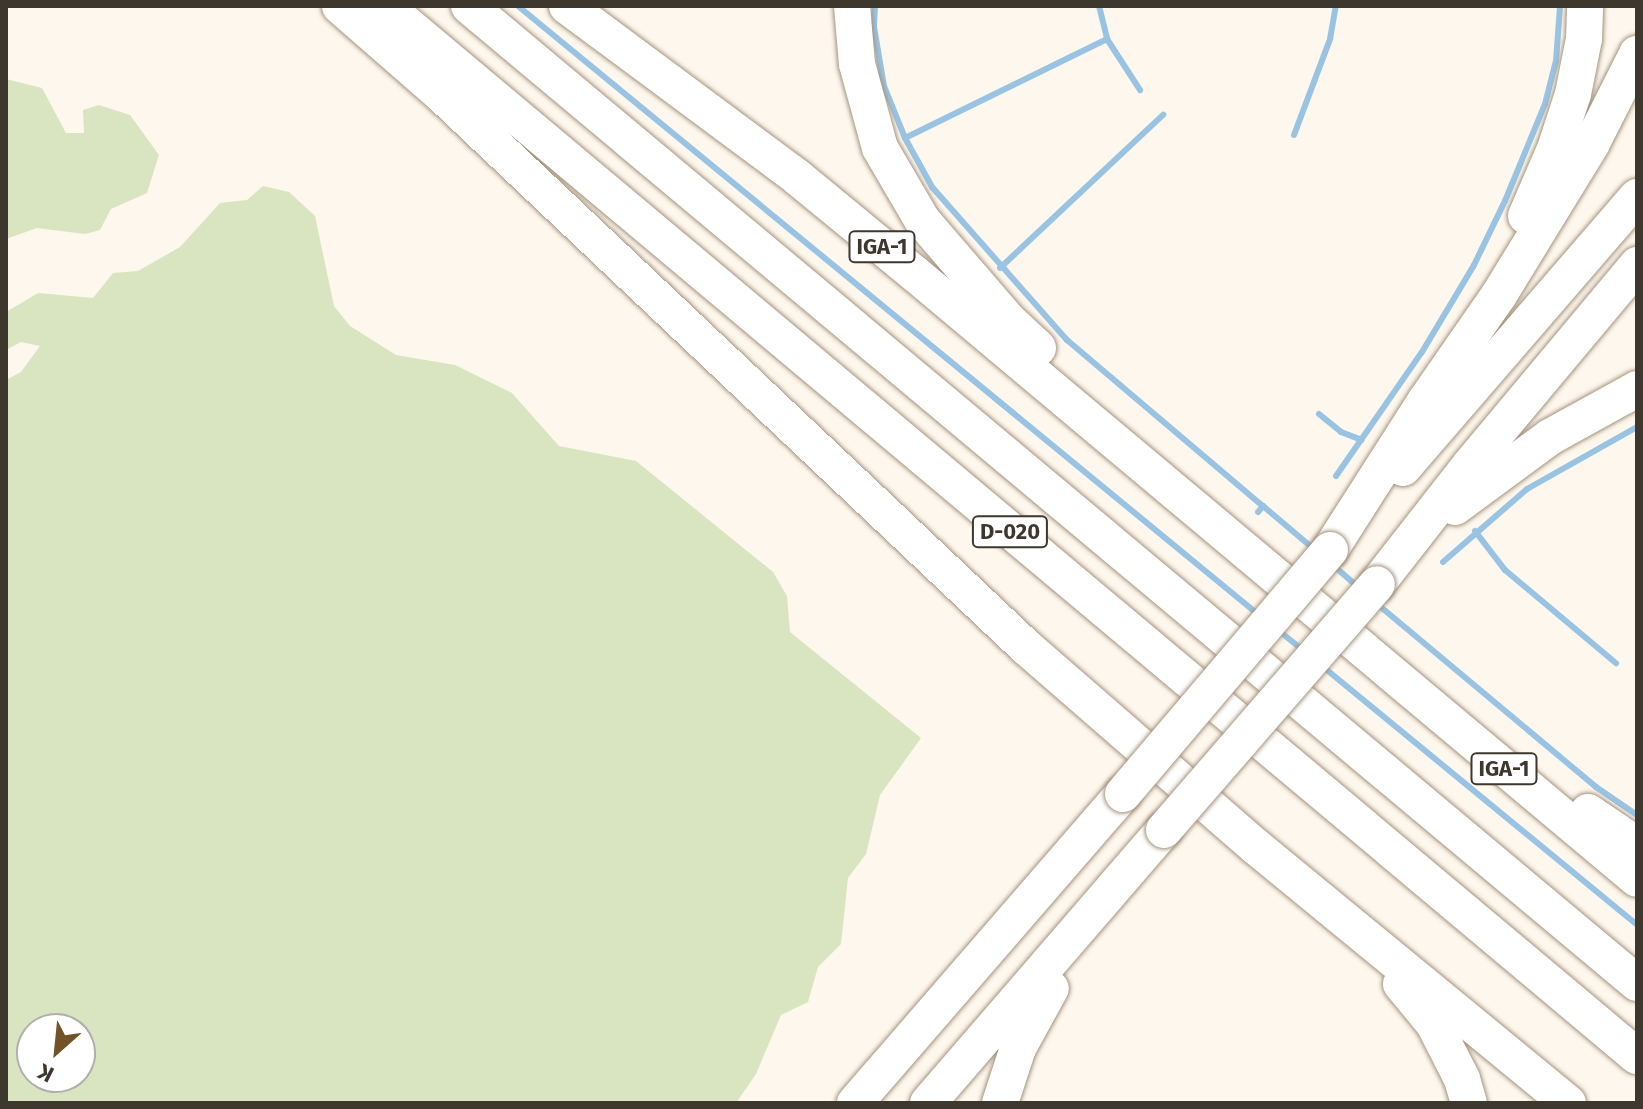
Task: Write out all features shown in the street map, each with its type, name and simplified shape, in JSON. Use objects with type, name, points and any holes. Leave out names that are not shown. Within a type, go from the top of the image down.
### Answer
[{"type":"highway","points":[[340,6],[441,94],[1026,647],[1255,846],[1568,1103]]},
{"type":"highway","name":"D-020","points":[[385,6],[1637,1056]]},
{"type":"highway","name":"D-020","points":[[469,6],[1637,983]]},
{"type":"highway","name":"IGA-1","points":[[567,6],[797,177],[1637,879]]},
{"type":"highway","points":[[852,6],[857,64],[880,148],[922,220],[1008,320],[1152,456],[1186,502]]},
{"type":"highway","points":[[1426,400],[1524,220],[1555,149],[1573,94],[1584,39],[1585,6]]},
{"type":"highway","points":[[1330,550],[1426,400],[1499,295],[1600,129],[1637,54]]},
{"type":"highway","points":[[855,1103],[1330,550],[1500,360],[1637,197]]},
{"type":"highway","points":[[928,1103],[1377,584],[1470,465],[1637,265]]},
{"type":"highway","points":[[1377,584],[1458,505],[1505,467],[1637,389]]},
{"type":"highway","name":"IGA-1","points":[[1371,659],[1421,682],[1458,707],[1588,812],[1637,845]]},
{"type":"highway","points":[[1255,846],[1303,899],[1388,970],[1416,999],[1449,1052],[1469,1103]]},
{"type":"highway","points":[[1000,1103],[1028,1028],[1097,909]]},
{"type":"green space","points":[[6,79],[42,88],[66,133],[84,133],[83,110],[99,105],[130,115],[159,155],[147,193],[111,209],[100,230],[85,234],[37,228],[6,239]]},
{"type":"green space","points":[[263,186],[289,192],[315,216],[334,306],[350,326],[396,355],[455,365],[512,393],[559,446],[636,461],[773,572],[787,596],[790,632],[921,738],[880,795],[866,854],[848,878],[841,944],[818,967],[808,1002],[781,1015],[756,1074],[736,1103],[6,1103],[6,380],[21,372],[40,346],[21,342],[6,350],[6,312],[38,293],[93,298],[113,273],[138,271],[180,247],[220,203],[247,200]]},
{"type":"waterway","points":[[518,6],[1260,616]]},
{"type":"waterway","points":[[875,6],[874,27],[884,86],[905,138],[932,187],[1067,340],[1263,506]]},
{"type":"waterway","points":[[1099,6],[1107,39],[1140,90]]},
{"type":"waterway","points":[[1294,135],[1330,39],[1336,6]]},
{"type":"waterway","points":[[1336,476],[1422,352],[1474,265],[1505,201],[1545,104],[1556,61],[1560,6]]},
{"type":"waterway","points":[[905,138],[1107,39]]},
{"type":"waterway","points":[[1000,268],[1163,115]]},
{"type":"waterway","points":[[1319,414],[1341,432],[1362,440]]},
{"type":"waterway","points":[[1443,562],[1527,489],[1637,427]]},
{"type":"waterway","points":[[1258,512],[1263,506],[1316,551]]},
{"type":"waterway","points":[[1475,531],[1505,570],[1616,663]]},
{"type":"waterway","points":[[1334,566],[1359,588]]},
{"type":"waterway","points":[[1376,603],[1596,787],[1637,815]]},
{"type":"waterway","points":[[1278,630],[1304,651]]},
{"type":"waterway","points":[[1322,666],[1637,925]]}]
